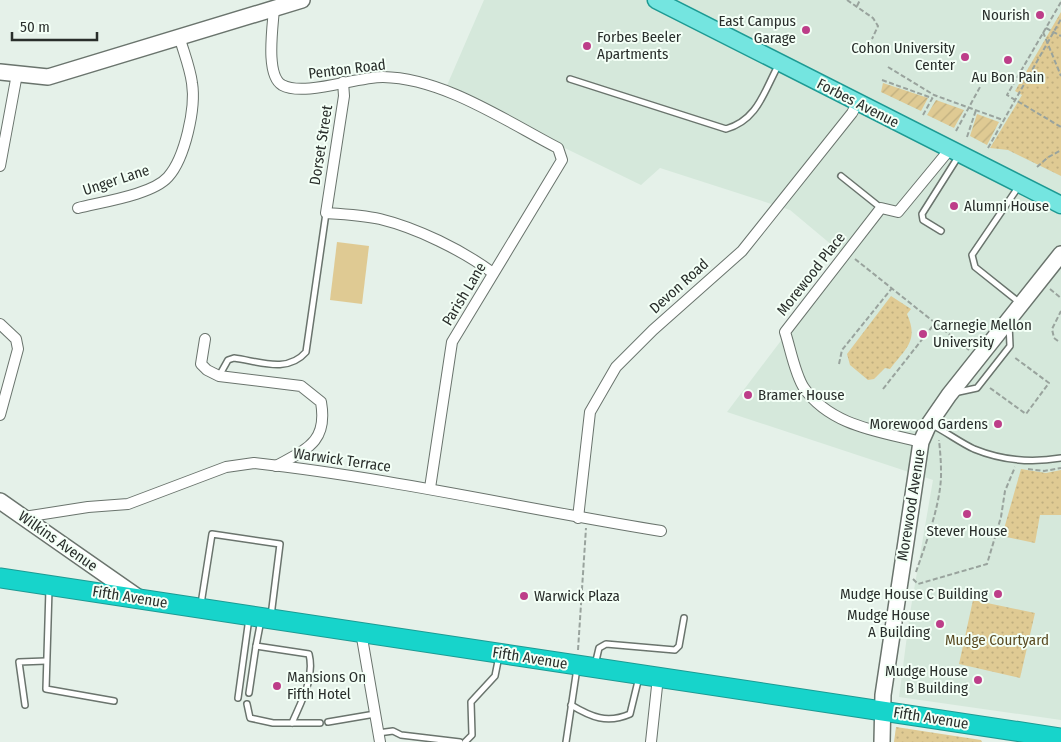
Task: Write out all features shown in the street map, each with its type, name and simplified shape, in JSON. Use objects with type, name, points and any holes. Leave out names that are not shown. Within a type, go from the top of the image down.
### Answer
[{"type":"highway","name":"Fifth Avenue","points":[[0,578],[1061,738]]},
{"type":"main road","points":[[0,72],[48,77],[180,39],[302,0]]},
{"type":"main road","name":"Forbes Avenue","points":[[656,0],[1061,205]]},
{"type":"main road","name":"Morewood Avenue","points":[[882,742],[887,663],[921,442],[949,395],[1061,254]]},
{"type":"main road","name":"Wilkins Avenue","points":[[0,502],[140,599]]},
{"type":"street","name":"Penton Road","points":[[274,8],[271,60],[274,73],[280,84],[296,90],[382,77],[408,80],[445,90],[558,148],[562,160]]},
{"type":"street","name":"Unger Lane","points":[[78,208],[148,189],[167,178],[184,149],[193,98],[192,84],[180,39]]},
{"type":"street","points":[[0,166],[17,74]]},
{"type":"street","name":"Dorset Street","points":[[326,213],[344,96],[342,82]]},
{"type":"street","name":"Devon Road","points":[[582,518],[590,412],[616,367],[653,330],[742,251],[781,205],[852,113],[858,102]]},
{"type":"street","points":[[881,208],[898,212],[955,152]]},
{"type":"street","name":"Parish Lane","points":[[430,488],[452,342],[562,160]]},
{"type":"street","name":"Morewood Place","points":[[881,208],[784,332],[803,387],[833,416],[859,426],[921,442]]},
{"type":"street","points":[[326,213],[378,218],[408,227],[477,262],[493,273]]},
{"type":"street","points":[[0,324],[16,339],[18,348],[0,415]]},
{"type":"street","points":[[204,339],[201,364],[207,370],[219,376],[301,386],[321,402],[324,420],[320,433],[303,451],[276,466]]},
{"type":"street","name":"Warwick Terrace","points":[[24,517],[88,506],[128,504],[226,467],[254,464],[430,488],[582,518],[661,531]]},
{"type":"street","points":[[361,632],[379,737]]},
{"type":"street","points":[[649,676],[651,742]]},
{"type":"lane","points":[[570,79],[726,129],[740,125],[753,113],[779,63]]},
{"type":"lane","points":[[941,232],[923,220],[923,210],[955,152]]},
{"type":"lane","points":[[841,176],[881,208]]},
{"type":"lane","points":[[1019,185],[972,255],[975,267],[1021,303]]},
{"type":"lane","points":[[219,376],[228,360],[234,358],[277,365],[300,359],[306,352],[326,213]]},
{"type":"lane","points":[[930,424],[974,449],[1020,460],[1040,462],[1061,458]]},
{"type":"lane","points":[[200,608],[212,534],[280,544],[238,698]]},
{"type":"lane","points":[[49,585],[46,689],[114,701]]},
{"type":"lane","points":[[248,693],[260,617]]},
{"type":"lane","points":[[566,742],[571,705],[586,666],[599,648],[606,644],[675,650],[679,646],[684,618]]},
{"type":"lane","points":[[256,646],[309,654],[311,663],[309,682],[292,723]]},
{"type":"lane","points":[[465,742],[472,735],[472,702],[496,676],[499,653]]},
{"type":"lane","points":[[25,705],[19,662],[46,661]]},
{"type":"lane","points":[[571,705],[589,716],[615,720],[630,714],[649,676]]},
{"type":"lane","points":[[247,704],[250,718],[273,723],[320,723]]},
{"type":"lane","points":[[328,722],[375,714]]},
{"type":"lane","points":[[379,737],[393,731],[401,735],[460,742]]},
{"type":"path","points":[[846,0],[873,18],[878,26],[872,39]]},
{"type":"path","points":[[856,6],[860,0]]},
{"type":"path","points":[[1061,2],[1007,95],[1061,126]]},
{"type":"path","points":[[988,148],[1014,99],[1061,19]]},
{"type":"path","points":[[1046,28],[1061,36]]},
{"type":"path","points":[[1043,32],[1061,76]]},
{"type":"path","points":[[888,67],[933,97]]},
{"type":"path","points":[[882,80],[1003,120]]},
{"type":"path","points":[[956,131],[980,87]]},
{"type":"path","points":[[922,115],[933,97]]},
{"type":"path","points":[[967,137],[976,110]]},
{"type":"path","points":[[1037,167],[1047,158],[1061,150]]},
{"type":"path","points":[[847,252],[972,353]]},
{"type":"path","points":[[839,364],[842,350],[892,288]]},
{"type":"path","points":[[1050,288],[1061,298]]},
{"type":"path","points":[[1058,341],[1054,338],[1052,328],[1061,312]]},
{"type":"path","points":[[883,389],[935,324]]},
{"type":"path","points":[[990,388],[1026,414],[1049,383],[1014,357]]},
{"type":"path","points":[[939,440],[942,472],[930,528],[913,579],[918,584],[987,564],[1001,517],[1005,491],[1015,467]]},
{"type":"path","points":[[582,518],[586,666]]},
{"type":"shaded area","name":"Carnegie Mellon University","points":[[484,0],[1061,0],[1061,720],[899,697],[910,613],[933,480],[727,412],[845,256],[790,210],[660,168],[641,185],[445,90]]},
{"type":"green space","points":[[1061,12],[1061,176],[1008,150],[990,148],[1022,95],[1015,91]]},
{"type":"green space","points":[[883,83],[928,98],[921,111],[881,92]]},
{"type":"green space","points":[[936,100],[964,110],[954,128],[927,115]]},
{"type":"green space","points":[[977,114],[999,122],[987,145],[970,136]]},
{"type":"green space","points":[[337,242],[369,246],[362,304],[330,300]]},
{"type":"green space","points":[[891,296],[911,309],[907,314],[912,331],[911,338],[906,349],[890,369],[885,368],[874,379],[868,380],[850,365],[847,354]]},
{"type":"green space","points":[[1021,469],[1046,473],[1061,470],[1061,515],[1040,515],[1035,543],[1002,536]]},
{"type":"green space","name":"Mudge Courtyard","points":[[973,600],[1035,613],[1020,678],[959,664]]},
{"type":"green space","points":[[896,727],[981,740],[982,742],[894,742]]},
{"type":"place","name":"Nourish","points":[[1040,15]]},
{"type":"place","name":"East Campus Garage","points":[[806,30]]},
{"type":"place","name":"Forbes Beeler Apartments","points":[[587,46]]},
{"type":"place","name":"Cohon University Center","points":[[965,57]]},
{"type":"place","name":"Au Bon Pain","points":[[1008,60]]},
{"type":"place","name":"Alumni House","points":[[954,206]]},
{"type":"place","name":"Carnegie Mellon University","points":[[923,334]]},
{"type":"place","name":"Bramer House","points":[[748,395]]},
{"type":"place","name":"Morewood Gardens","points":[[998,424]]},
{"type":"place","name":"Stever House","points":[[967,514]]},
{"type":"place","name":"Mudge House C Building","points":[[998,594]]},
{"type":"place","name":"Warwick Plaza","points":[[524,596]]},
{"type":"place","name":"Mudge House A Building","points":[[940,624]]},
{"type":"place","name":"Mudge House B Building","points":[[978,680]]},
{"type":"place","name":"Mansions On Fifth Hotel","points":[[277,686]]}]
